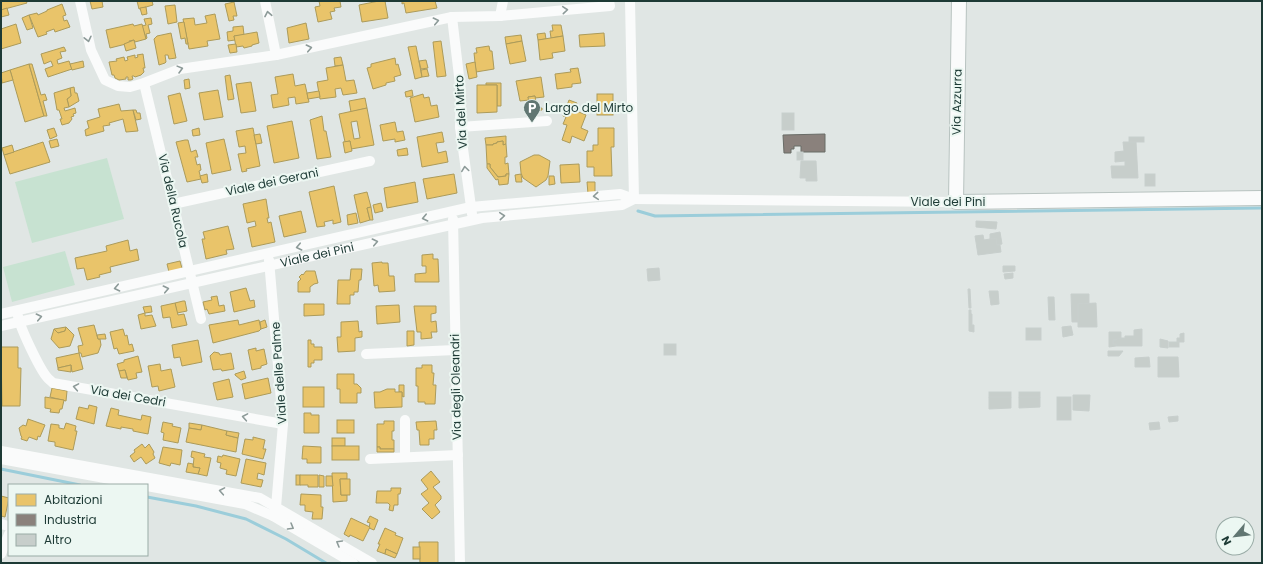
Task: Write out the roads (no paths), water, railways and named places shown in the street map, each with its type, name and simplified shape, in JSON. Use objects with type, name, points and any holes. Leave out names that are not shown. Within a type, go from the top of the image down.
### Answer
[{"type":"street","points":[[80,1],[91,50],[105,80],[118,86],[130,87],[144,83],[180,68],[276,55],[452,17],[500,16],[609,4]]},
{"type":"street","points":[[266,1],[276,55]]},
{"type":"street","points":[[500,16],[503,1]]},
{"type":"street","points":[[630,1],[634,199]]},
{"type":"street","name":"Via Azzurra","points":[[956,202],[959,1]]},
{"type":"street","name":"Via del Mirto","points":[[452,17],[461,93],[460,127],[473,221]]},
{"type":"street","name":"Via della Rucola","points":[[144,83],[201,319]]},
{"type":"street","points":[[460,127],[548,121]]},
{"type":"street","name":"Viale dei Gerani","points":[[174,204],[370,161]]},
{"type":"street","name":"Viale dei Pini","points":[[1,314],[471,207],[620,194],[634,199],[956,202],[1262,198]]},
{"type":"street","name":"Viale dei Pini","points":[[1,326],[482,218],[622,205],[634,199]]},
{"type":"street","name":"Via degli Oleandri","points":[[453,211],[460,563]]},
{"type":"street","name":"Viale delle Palme","points":[[267,254],[270,266],[284,424],[274,511]]},
{"type":"street","name":"Via dei Cedri","points":[[17,310],[19,322],[42,370],[46,377],[53,383],[284,424]]},
{"type":"street","points":[[366,354],[455,350]]},
{"type":"street","points":[[405,420],[405,457]]},
{"type":"street","points":[[1,451],[260,498],[274,511],[353,563]]},
{"type":"street","points":[[370,459],[458,455]]},
{"type":"street","points":[[1,459],[138,484]]},
{"type":"street","points":[[148,486],[245,504],[274,511],[372,563]]},
{"type":"street","points":[[1,554],[8,536]]},
{"type":"waterway","points":[[638,211],[655,216],[1262,208]]},
{"type":"waterway","points":[[1,469],[75,484]]},
{"type":"waterway","points":[[148,497],[196,506],[246,519],[286,539],[326,563]]},
{"type":"place","name":"Largo del Mirto","points":[[532,123]]}]
